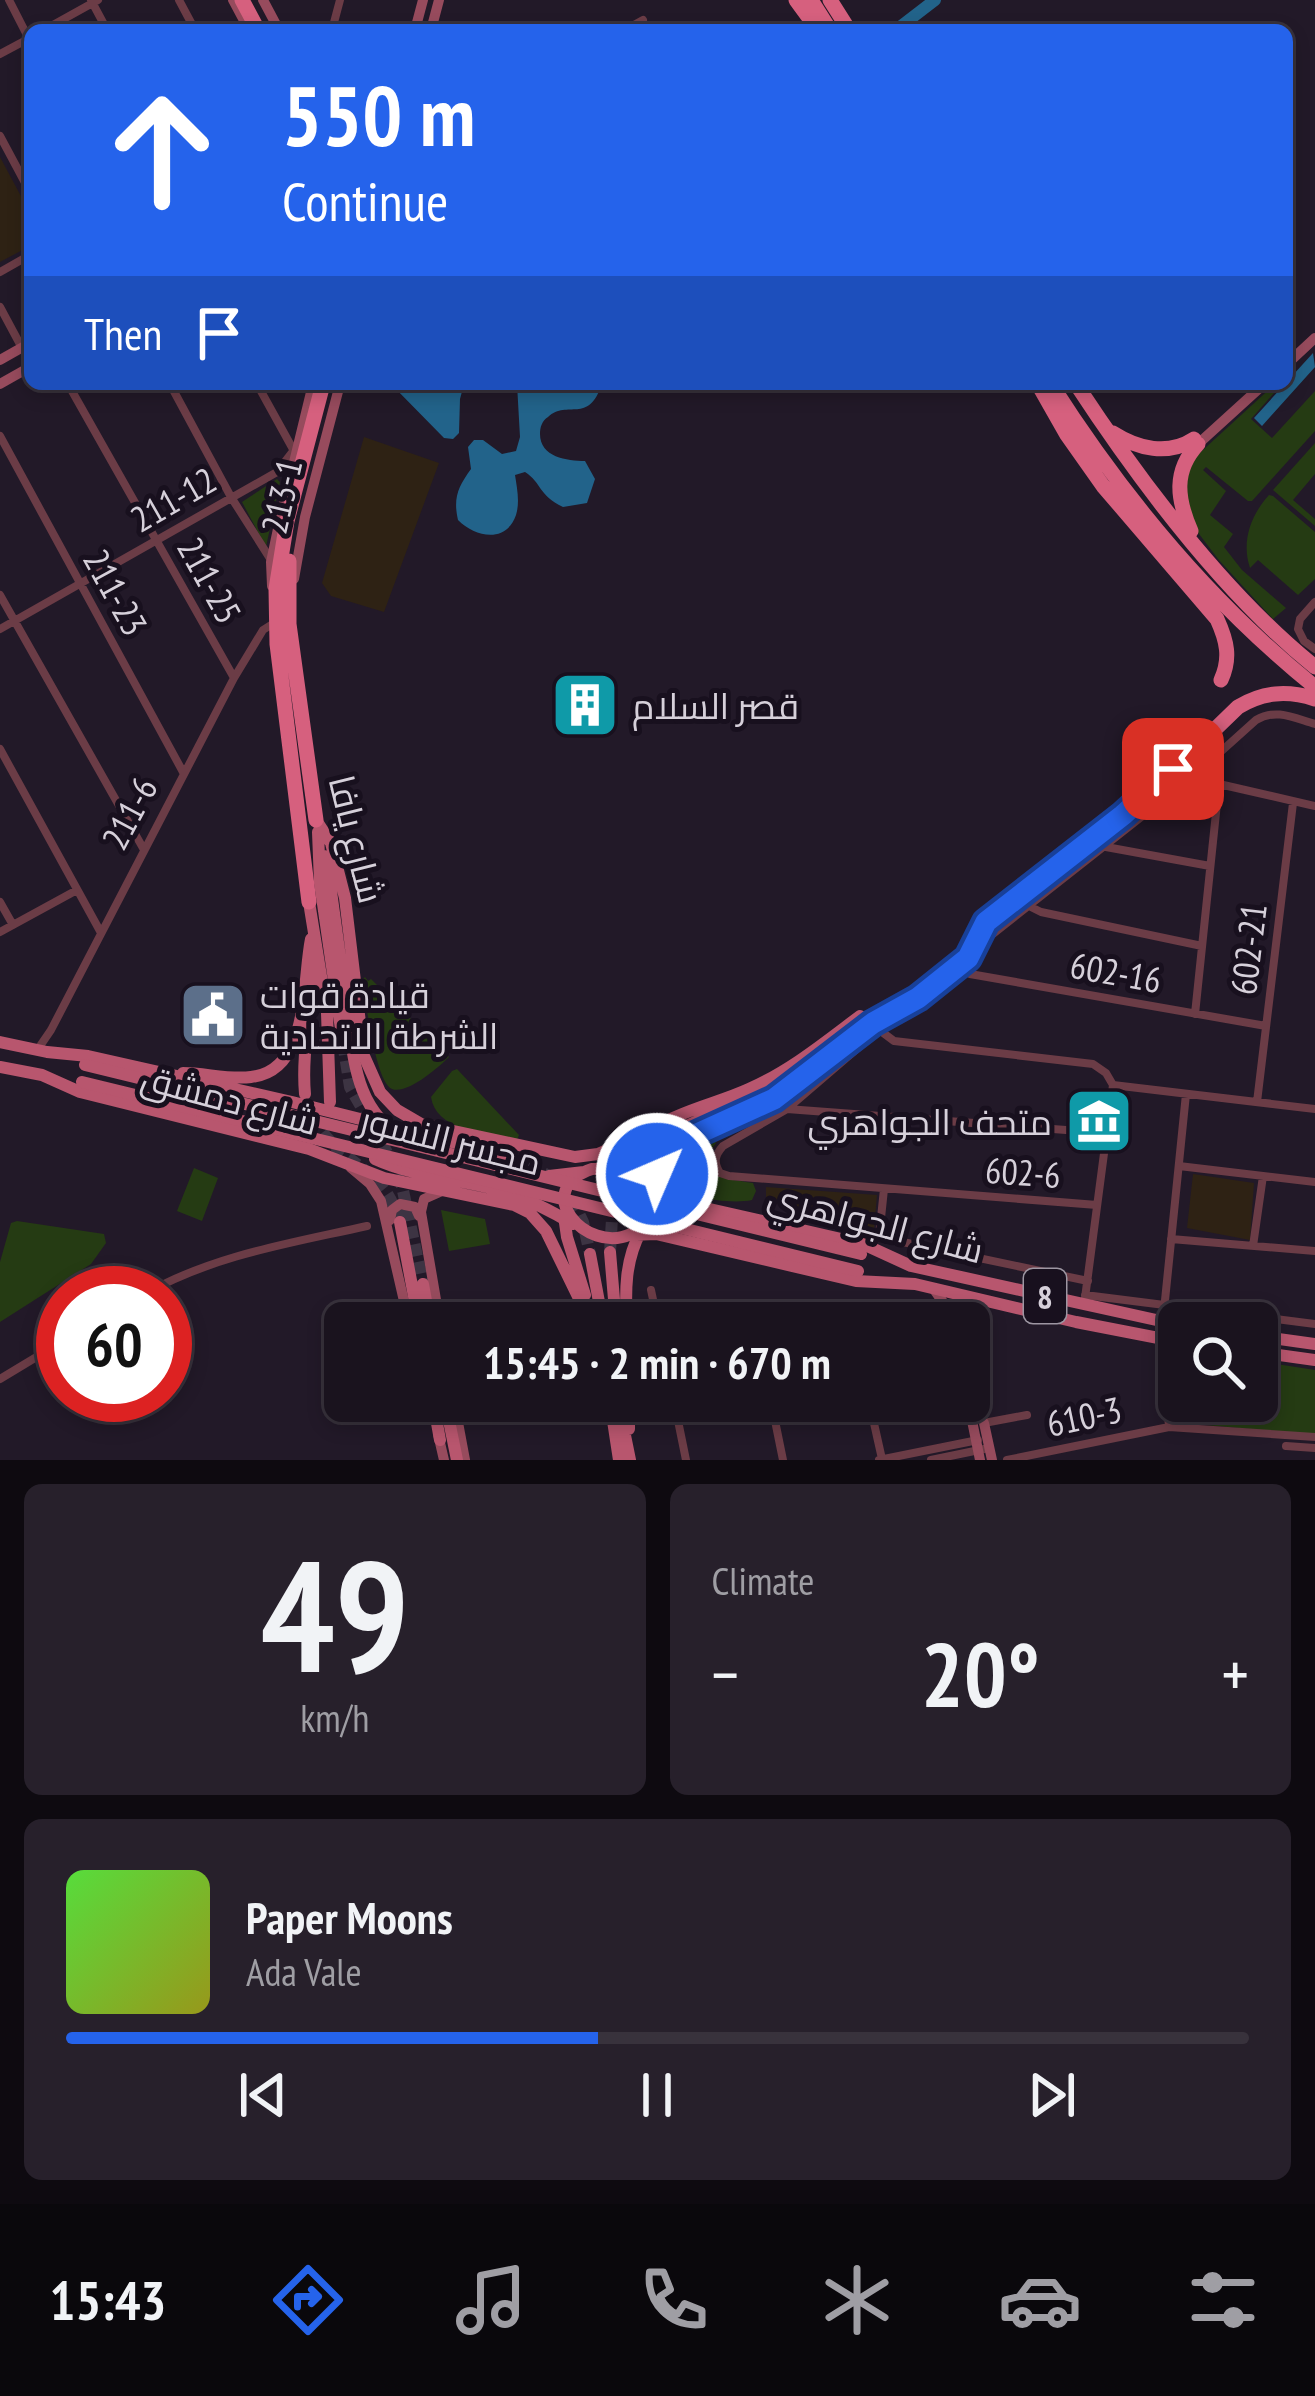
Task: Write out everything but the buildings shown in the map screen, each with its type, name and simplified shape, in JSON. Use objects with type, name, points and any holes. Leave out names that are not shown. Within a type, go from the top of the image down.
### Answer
[{"type":"highway","name":"شارع يافا","points":[[309,902],[276,589],[287,521],[320,390]]},
{"type":"highway","name":"شارع يافا","points":[[317,826],[280,620],[293,532],[334,390]]},
{"type":"highway","points":[[1041,390],[1103,486],[1217,619],[1228,659],[1221,680]]},
{"type":"highway","points":[[1055,390],[1154,525],[1253,634],[1315,687]]},
{"type":"highway","points":[[1080,390],[1200,550],[1265,623],[1315,667]]},
{"type":"highway","points":[[1104,426],[1148,448],[1173,448],[1196,441]]},
{"type":"highway","points":[[1196,441],[1183,466],[1179,494],[1200,550]]},
{"type":"highway","points":[[1084,844],[1144,798],[1245,703],[1276,693],[1315,699]]},
{"type":"main road","points":[[280,620],[272,562],[311,390]]},
{"type":"main road","points":[[1196,441],[1249,390]]},
{"type":"main road","points":[[1196,441],[1257,390]]},
{"type":"main road","points":[[317,826],[331,891],[357,1079],[366,1101],[388,1128],[429,1150]]},
{"type":"main road","points":[[317,826],[320,883],[343,1043]]},
{"type":"main road","name":"شارع يافا","points":[[317,826],[331,843],[345,898],[364,1056],[388,1102],[408,1118],[434,1128],[575,1156],[598,1154],[651,1131]]},
{"type":"main road","points":[[340,1115],[420,1144],[543,1175],[600,1168],[684,1113],[766,1082],[811,1053],[918,998],[959,966],[974,949],[986,922],[1084,844]]},
{"type":"main road","points":[[305,1094],[313,990],[309,902]]},
{"type":"main road","name":"شارع يافا","points":[[309,902],[327,1012],[330,1102]]},
{"type":"main road","points":[[165,1076],[193,1073],[246,1078],[280,1065],[298,1034],[311,939]]},
{"type":"main road","points":[[638,1180],[670,1146],[774,1099],[870,1023]]},
{"type":"main road","name":"شارع دمشق","points":[[0,1042],[88,1056],[340,1115]]},
{"type":"main road","name":"مجسر النسور","points":[[42,1051],[86,1066],[911,1266]]},
{"type":"main road","points":[[364,1056],[373,1100],[401,1129]]},
{"type":"main road","points":[[638,1180],[648,1148],[666,1136],[818,1065]]},
{"type":"main road","name":"شارع دمشق","points":[[0,1067],[42,1075],[80,1092],[309,1149],[384,1178],[447,1190],[498,1193]]},
{"type":"main road","name":"مجسر النسور","points":[[42,1075],[915,1284]]},
{"type":"main road","points":[[340,1115],[512,1157]]},
{"type":"main road","points":[[681,1203],[664,1191],[657,1174],[662,1158],[686,1139]]},
{"type":"main road","points":[[375,1159],[519,1201],[560,1224],[571,1251]]},
{"type":"main road","points":[[349,1166],[376,1192],[404,1302]]},
{"type":"main road","points":[[600,1168],[638,1180],[650,1204],[627,1268],[627,1302]]},
{"type":"main road","points":[[584,1172],[569,1183],[564,1218],[586,1302]]},
{"type":"main road","name":"شارع الجواهري","points":[[638,1180],[654,1195],[863,1244],[911,1266],[1084,1300],[1158,1321]]},
{"type":"main road","points":[[436,1302],[422,1212],[424,1199],[447,1190]]},
{"type":"main road","points":[[498,1193],[609,1238],[638,1230]]},
{"type":"main road","points":[[564,1197],[568,1214],[584,1230]]},
{"type":"main road","points":[[390,1235],[392,1210],[405,1203],[418,1211],[425,1237]]},
{"type":"main road","points":[[677,1240],[659,1225],[657,1213],[663,1204],[681,1203]]},
{"type":"main road","points":[[540,1211],[582,1302]]},
{"type":"main road","points":[[400,1222],[414,1302]]},
{"type":"main road","name":"شارع الجواهري","points":[[638,1230],[856,1281],[915,1284],[1158,1339]]},
{"type":"main road","points":[[627,1268],[645,1244],[677,1240]]},
{"type":"main road","points":[[610,1252],[614,1302]]},
{"type":"main road","points":[[590,1254],[599,1302]]},
{"type":"main road","points":[[422,1284],[426,1302]]},
{"type":"main road","points":[[933,1288],[941,1302]]},
{"type":"main road","points":[[1278,1339],[1315,1344]]},
{"type":"main road","points":[[1278,1355],[1315,1360]]},
{"type":"main road","points":[[435,1422],[444,1460]]},
{"type":"main road","points":[[451,1422],[461,1460]]},
{"type":"main road","points":[[456,1422],[461,1460]]},
{"type":"main road","points":[[619,1460],[620,1422]]},
{"type":"main road","points":[[624,1422],[630,1460]]},
{"type":"main road","points":[[628,1422],[630,1460]]},
{"type":"main road","points":[[983,1449],[984,1423]]},
{"type":"street","points":[[9,0],[24,28]]},
{"type":"street","points":[[54,24],[94,1]]},
{"type":"street","points":[[636,24],[643,20]]},
{"type":"street","points":[[0,136],[24,169]]},
{"type":"street","points":[[0,307],[24,343]]},
{"type":"street","name":"211-25","points":[[71,390],[234,678]]},
{"type":"street","points":[[173,390],[272,562]]},
{"type":"street","points":[[261,390],[297,446]]},
{"type":"street","name":"211-23","points":[[0,436],[184,774]]},
{"type":"street","name":"211-12","points":[[0,628],[277,472],[297,446]]},
{"type":"street","points":[[0,595],[144,850]]},
{"type":"street","points":[[1315,602],[1300,619],[1298,629],[1315,649]]},
{"type":"street","name":"211-6","points":[[42,1051],[234,678],[263,630],[280,620]]},
{"type":"street","points":[[974,949],[1261,717],[1277,713],[1315,724]]},
{"type":"street","points":[[0,749],[101,932]]},
{"type":"street","points":[[1196,773],[1219,784],[1315,806]]},
{"type":"street","points":[[1195,1014],[1219,784]]},
{"type":"street","name":"602-21","points":[[1257,1102],[1294,803]]},
{"type":"street","points":[[1105,847],[1210,866]]},
{"type":"street","points":[[0,932],[77,890]]},
{"type":"street","points":[[0,902],[13,925]]},
{"type":"street","points":[[1029,906],[1202,946]]},
{"type":"street","name":"602-16","points":[[959,966],[970,974],[1266,1026]]},
{"type":"street","points":[[787,1108],[870,1023],[894,1041],[1093,1064],[1113,1085],[1084,1300],[1158,1305]]},
{"type":"street","points":[[1113,1085],[1315,1109]]},
{"type":"street","points":[[1165,1302],[1186,1094]]},
{"type":"street","points":[[787,1108],[1106,1133]]},
{"type":"street","name":"602-6","points":[[787,1108],[717,1153],[719,1173],[1097,1205]]},
{"type":"street","points":[[1179,1166],[1315,1182]]},
{"type":"street","points":[[1253,1246],[1263,1176]]},
{"type":"street","points":[[884,1189],[880,1237],[1088,1281]]},
{"type":"street","points":[[192,1270],[367,1226]]},
{"type":"street","points":[[1171,1239],[1315,1252]]},
{"type":"street","points":[[651,1290],[654,1302]]},
{"type":"street","points":[[1278,1319],[1315,1324]]},
{"type":"street","points":[[0,1379],[36,1357]]},
{"type":"street","points":[[984,1423],[1027,1415]]},
{"type":"street","points":[[678,1422],[686,1460]]},
{"type":"street","points":[[775,1422],[783,1460]]},
{"type":"street","points":[[873,1422],[881,1460],[983,1449]]},
{"type":"street","points":[[1169,1422],[1169,1426]]},
{"type":"street","name":"610-3","points":[[1007,1460],[1169,1426],[1314,1444]]},
{"type":"street","points":[[1286,1446],[1314,1444],[1313,1460]]},
{"type":"street","points":[[937,1459],[983,1449]]},
{"type":"shaded area","points":[[0,157],[24,202],[24,249],[0,262]]},
{"type":"shaded area","points":[[364,437],[439,463],[384,612],[331,596],[322,583]]},
{"type":"shaded area","points":[[1193,1174],[1254,1183],[1250,1240],[1187,1228]]},
{"type":"shaded area","points":[[766,1187],[877,1195],[873,1241],[848,1235],[824,1218],[766,1200]]},
{"type":"green space","points":[[1268,390],[1277,390],[1251,419],[1272,438],[1315,391],[1315,431],[1252,501],[1206,467],[1203,470],[1226,491],[1210,515],[1233,534],[1224,547],[1242,570],[1286,608],[1273,619],[1193,526],[1184,485],[1192,460]]},
{"type":"green space","points":[[1315,443],[1315,474],[1293,500],[1315,519],[1315,526],[1273,490]]},
{"type":"green space","points":[[277,479],[280,482],[266,547],[242,502]]},
{"type":"green space","points":[[1269,495],[1315,532],[1315,579],[1298,595],[1258,560],[1250,568],[1249,529]]},
{"type":"green space","points":[[365,977],[449,1057],[406,1088],[392,1089],[381,1072]]},
{"type":"green space","points":[[457,1069],[519,1135],[517,1140],[465,1129],[442,1118],[431,1097]]},
{"type":"green space","points":[[714,1139],[710,1170],[724,1178],[753,1183],[752,1200],[706,1198],[682,1191],[665,1179],[664,1168],[676,1154]]},
{"type":"green space","points":[[194,1168],[218,1178],[202,1221],[177,1211]]},
{"type":"green space","points":[[441,1210],[485,1219],[490,1244],[449,1251]]},
{"type":"green space","points":[[11,1223],[104,1234],[106,1243],[88,1266],[36,1266],[36,1299],[0,1322],[0,1262]]},
{"type":"green space","points":[[1278,1364],[1315,1370],[1315,1435],[1173,1422],[1278,1422]]},
{"type":"water","points":[[1313,353],[1315,367],[1262,426],[1254,418],[1279,390],[1293,390],[1293,375]]},
{"type":"water","points":[[397,390],[462,390],[459,433],[453,439],[444,438]]},
{"type":"water","points":[[517,390],[599,390],[584,408],[555,412],[544,420],[540,431],[549,453],[585,461],[595,479],[587,503],[563,507],[525,472],[515,475],[518,505],[511,524],[498,534],[481,534],[458,520],[458,493],[471,469],[468,447],[474,440],[483,440],[502,454],[516,451],[520,437]]},
{"type":"waterway","points":[[904,24],[935,0]]},
{"type":"tunnel","points":[[343,1043],[350,1087],[402,1186],[423,1284]]},
{"type":"tunnel","points":[[313,1117],[328,1139],[382,1187],[400,1222]]},
{"type":"tunnel","points":[[512,1157],[549,1176]]},
{"type":"tunnel","points":[[610,1252],[613,1202],[630,1168]]},
{"type":"tunnel","points":[[572,1199],[590,1254]]},
{"type":"place","name":"قصر السلام","points":[[585,705]]},
{"type":"place","name":"قيادة قوات الشرطة الاتحادية","points":[[213,1015]]},
{"type":"place","name":"متحف الجواهري","points":[[1099,1121]]},
{"type":"route","points":[[657,1174],[662,1158],[686,1139],[774,1099],[873,1023],[918,998],[968,958],[986,922],[1144,798],[1173,769]]}]
